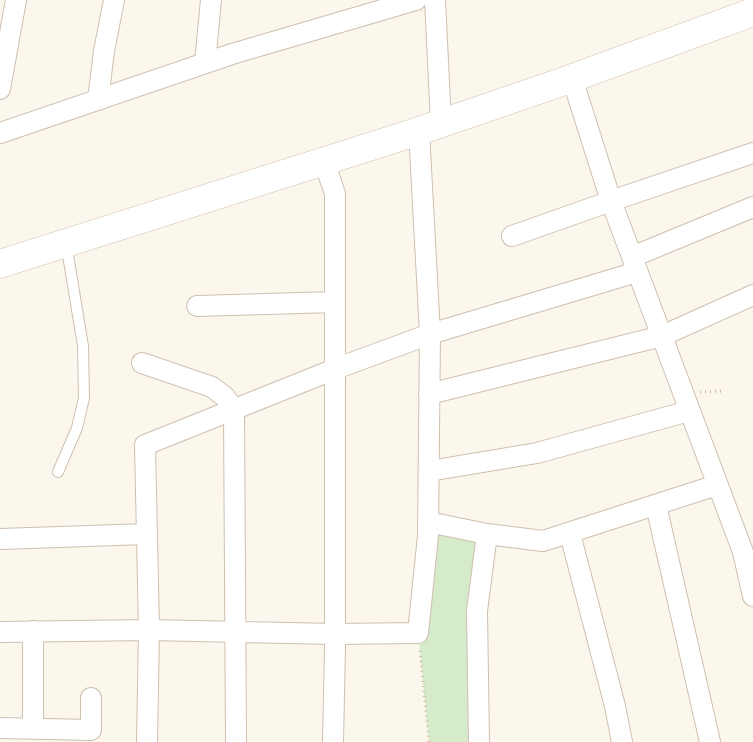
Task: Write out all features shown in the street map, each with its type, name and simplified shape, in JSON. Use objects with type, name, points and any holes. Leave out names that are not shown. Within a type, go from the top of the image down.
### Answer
[{"type":"street","points":[[0,89],[16,0]]},
{"type":"street","points":[[98,100],[104,51],[114,0]]},
{"type":"street","points":[[205,63],[211,0]]},
{"type":"street","points":[[0,133],[205,63],[416,0]]},
{"type":"street","points":[[0,632],[149,630],[335,634],[418,633],[428,522],[430,334],[421,194],[427,134],[435,0]]},
{"type":"street","points":[[574,85],[753,12]]},
{"type":"street","points":[[0,264],[427,134],[574,85],[679,57],[753,29]]},
{"type":"street","points":[[574,85],[611,201],[634,264],[716,485],[748,556],[753,596]]},
{"type":"street","points":[[0,278],[68,255],[329,176],[427,134]]},
{"type":"street","points":[[512,236],[753,153]]},
{"type":"street","points":[[329,176],[335,194],[335,634],[333,742]]},
{"type":"street","points":[[147,742],[149,630],[145,445],[335,369],[430,334],[634,264],[753,207]]},
{"type":"street","points":[[429,394],[662,336],[753,295]]},
{"type":"street","points":[[197,306],[335,302]]},
{"type":"street","points":[[142,362],[212,388],[225,397],[234,409],[236,742]]},
{"type":"street","points":[[429,471],[537,453],[689,411]]},
{"type":"street","points":[[428,522],[487,534],[544,541],[716,485]]},
{"type":"street","points":[[656,505],[710,742]]},
{"type":"street","points":[[0,539],[147,534]]},
{"type":"street","points":[[479,742],[477,612],[487,534]]},
{"type":"street","points":[[570,534],[615,706],[622,742]]},
{"type":"street","points":[[32,631],[33,728]]},
{"type":"street","points":[[0,728],[91,730],[91,698]]},
{"type":"lane","points":[[58,472],[77,428],[84,398],[83,346],[68,255]]},
{"type":"path","points":[[418,633],[429,742]]},
{"type":"green space","points":[[428,522],[487,534],[479,742],[429,742],[418,633]]}]
